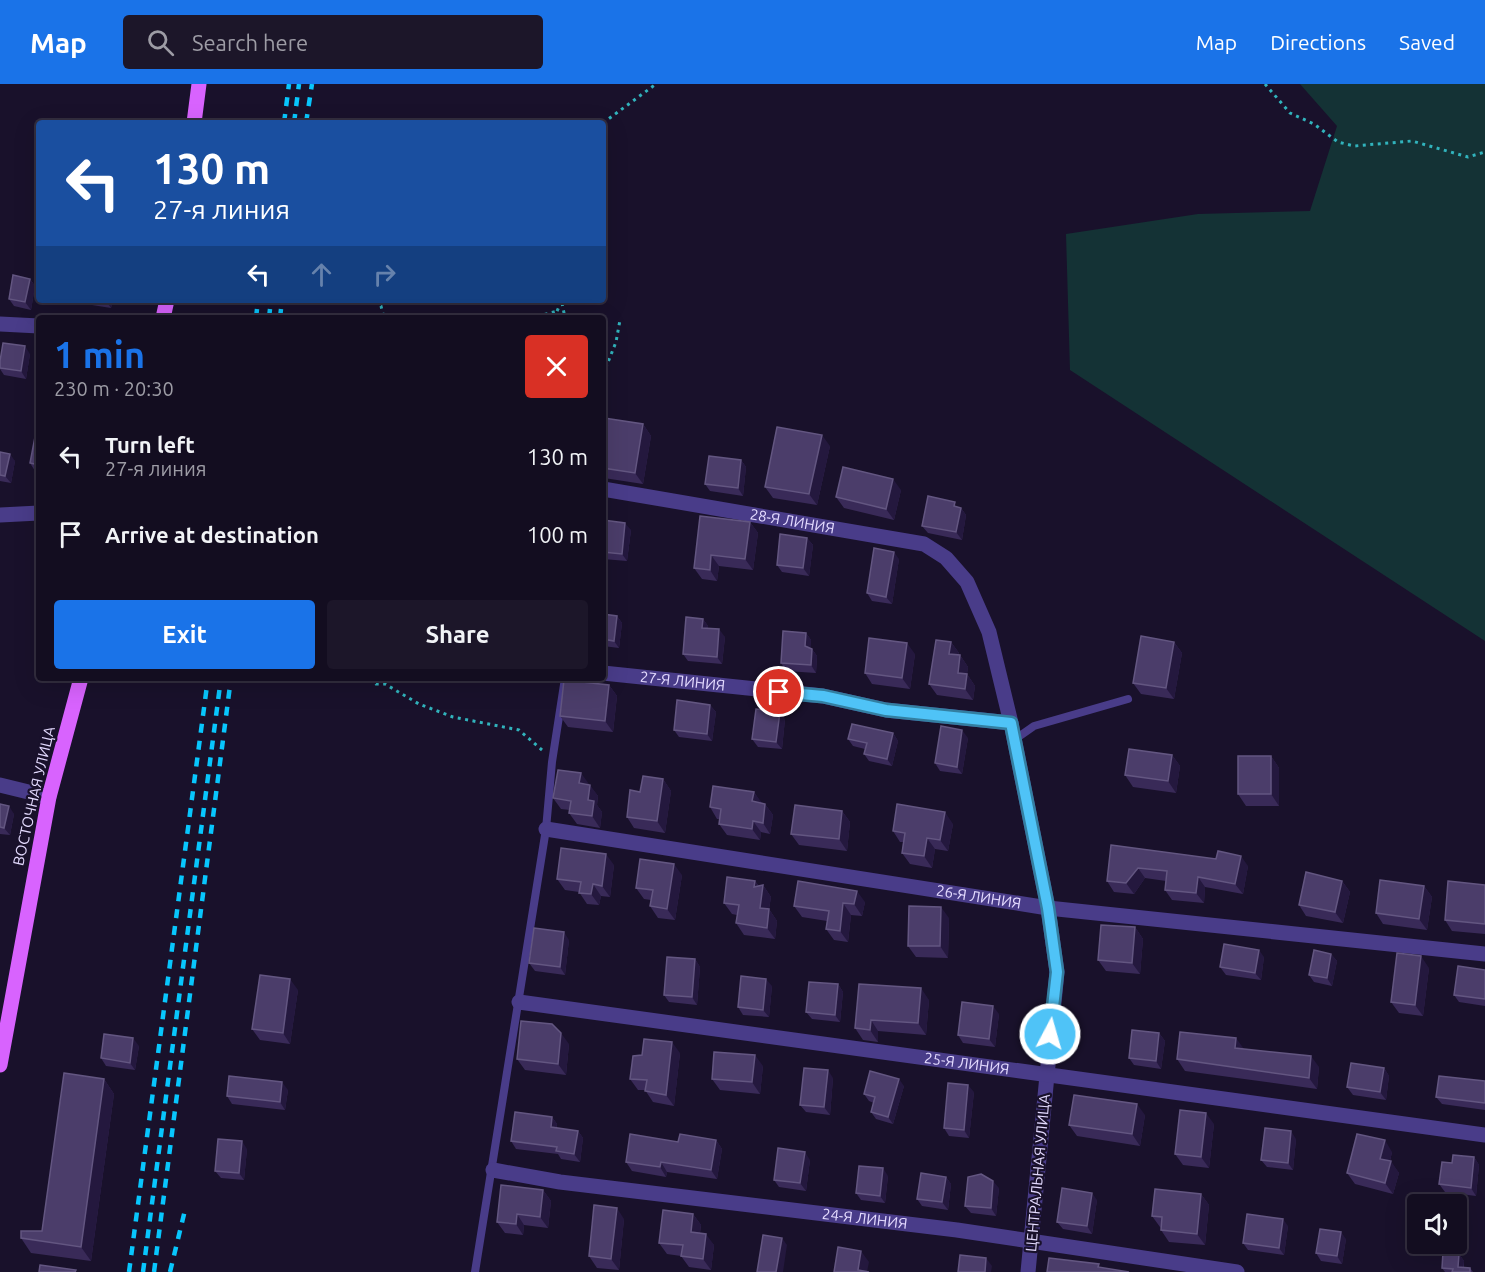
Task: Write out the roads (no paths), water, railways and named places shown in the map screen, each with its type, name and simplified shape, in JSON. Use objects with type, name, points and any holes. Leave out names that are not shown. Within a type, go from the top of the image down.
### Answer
[{"type":"main road","points":[[194,120],[199,84]]},
{"type":"main road","name":"ВОСТОЧНАЯ УЛИЦА","points":[[0,1065],[1,1042],[49,797],[80,681]]},
{"type":"street","points":[[0,324],[36,326]]},
{"type":"street","name":"28-Я ЛИНИЯ","points":[[606,490],[924,544],[946,558],[967,582]]},
{"type":"street","points":[[0,515],[36,513]]},
{"type":"street","name":"ЦЕНТРАЛЬНАЯ УЛИЦА","points":[[967,582],[988,632],[1011,723],[1048,908],[1057,972],[1028,1272]]},
{"type":"street","name":"27-Я ЛИНИЯ","points":[[606,673],[823,696],[886,710],[1011,723]]},
{"type":"street","points":[[0,785],[49,797]]},
{"type":"street","name":"26-Я ЛИНИЯ","points":[[546,829],[1048,908],[1485,954]]},
{"type":"street","name":"25-Я ЛИНИЯ","points":[[519,1002],[1485,1135]]},
{"type":"street","name":"24-Я ЛИНИЯ","points":[[493,1170],[560,1182],[957,1230],[1236,1272]]},
{"type":"lane","points":[[475,1272],[546,829],[552,762],[565,681]]},
{"type":"lane","points":[[1014,740],[1034,726],[1128,699]]},
{"type":"railway","points":[[284,120],[289,84]]},
{"type":"railway","points":[[294,120],[299,84]]},
{"type":"railway","points":[[306,120],[312,84]]},
{"type":"railway","points":[[256,315],[258,303]]},
{"type":"railway","points":[[269,315],[271,303]]},
{"type":"railway","points":[[280,315],[282,303]]},
{"type":"railway","points":[[129,1272],[208,681]]},
{"type":"railway","points":[[143,1272],[221,681]]},
{"type":"railway","points":[[154,1272],[231,681]]},
{"type":"railway","points":[[170,1272],[185,1210]]}]
